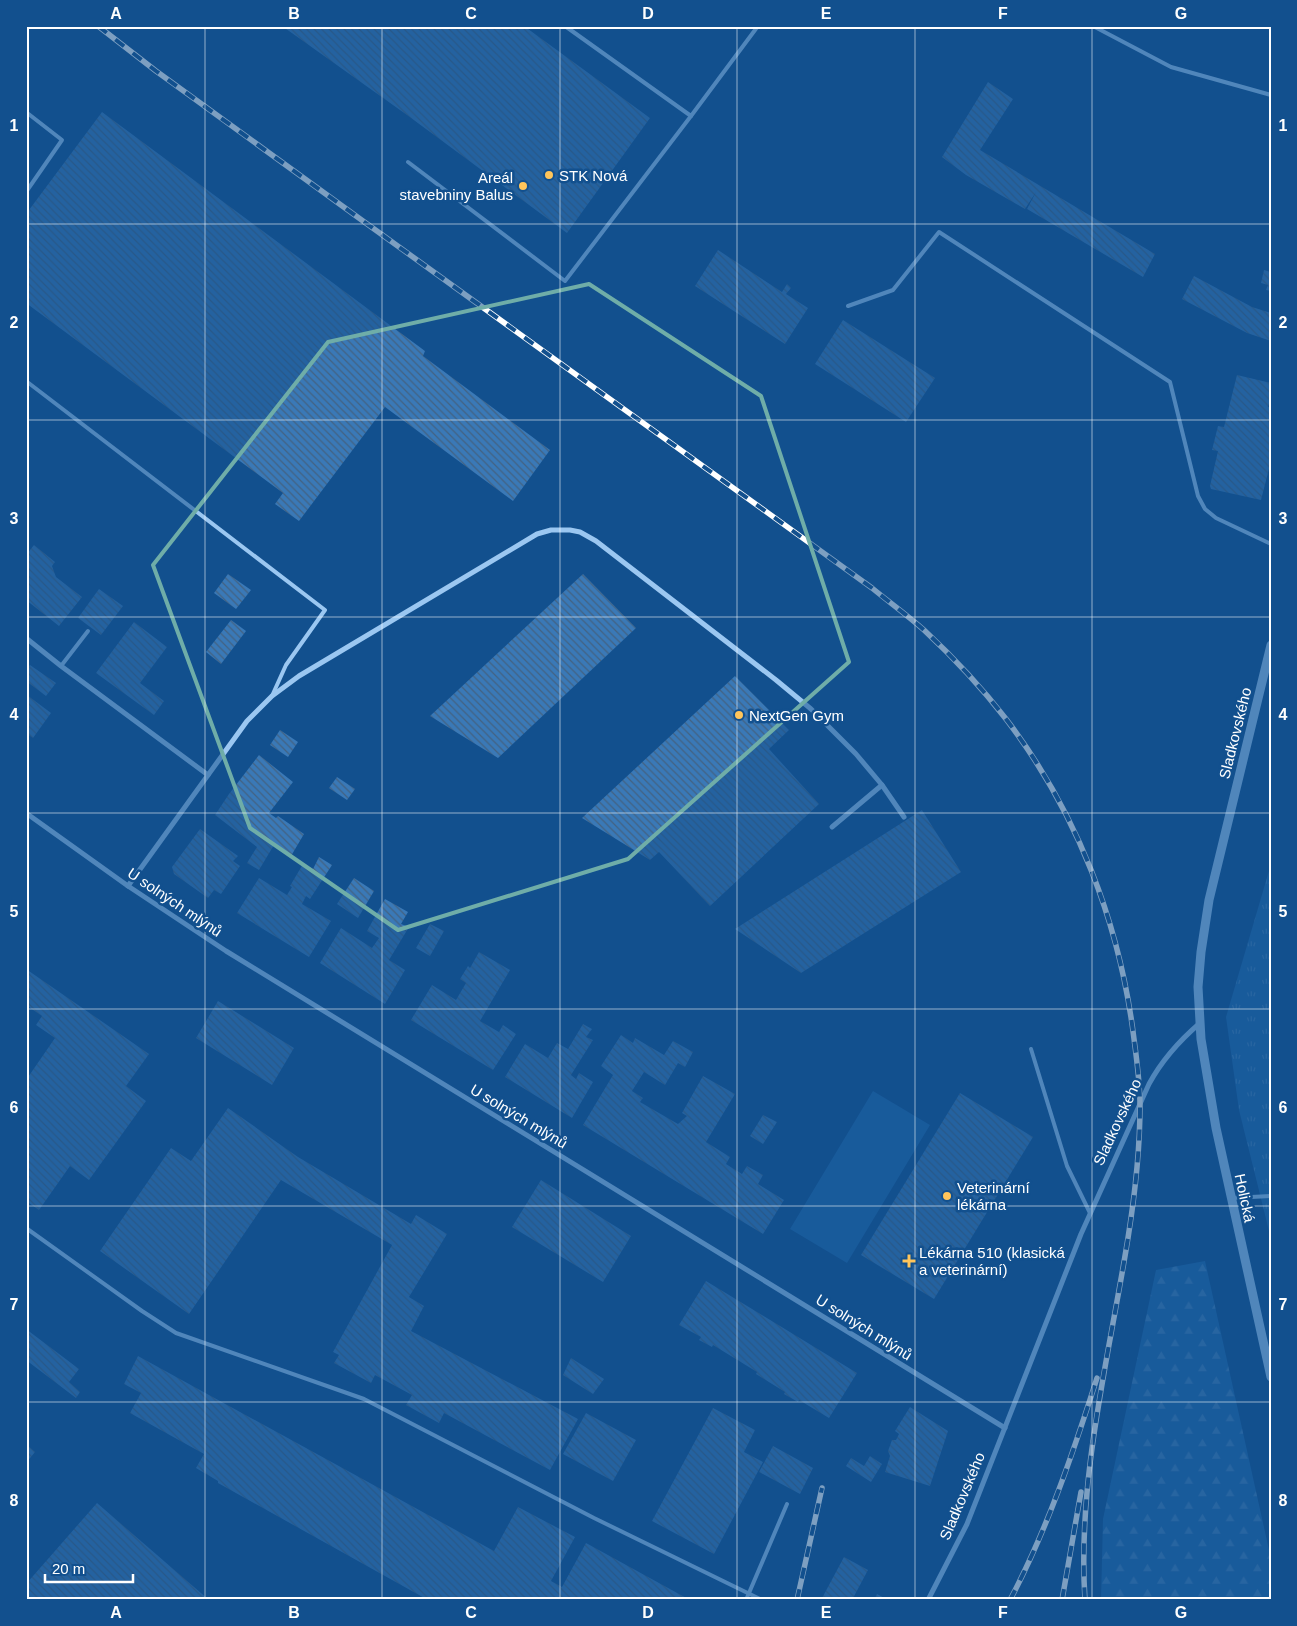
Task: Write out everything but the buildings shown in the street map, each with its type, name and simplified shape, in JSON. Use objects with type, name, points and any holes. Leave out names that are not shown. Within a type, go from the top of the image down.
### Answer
[{"type":"street","points":[[128,886],[247,722],[272,696],[299,676],[526,540],[551,530],[580,532],[614,553],[776,680],[811,709],[856,754],[882,785],[904,817]]},
{"type":"street","points":[[26,638],[208,775]]},
{"type":"street","name":"Sladkovského","points":[[928,1600],[967,1524],[1090,1214],[1158,1069],[1177,1044],[1200,1023],[1198,987],[1209,900],[1271,644]]},
{"type":"street","points":[[832,827],[882,785]]},
{"type":"street","name":"U solných mlýnů","points":[[26,813],[128,886],[226,951],[1005,1428]]},
{"type":"street","name":"Holická","points":[[1200,1023],[1216,1128],[1271,1377]]},
{"type":"lane","points":[[565,26],[691,116]]},
{"type":"lane","points":[[408,162],[565,281],[758,26]]},
{"type":"lane","points":[[1093,26],[1171,68],[1271,95]]},
{"type":"lane","points":[[26,112],[62,140],[26,192]]},
{"type":"lane","points":[[848,306],[893,290],[938,232],[1170,382],[1198,496],[1206,509],[1216,518],[1271,544]]},
{"type":"lane","points":[[26,381],[325,610],[286,665],[272,696]]},
{"type":"lane","points":[[61,666],[88,631]]},
{"type":"lane","points":[[1032,1049],[1067,1166],[1090,1214]]},
{"type":"lane","points":[[1231,1198],[1271,1196]]},
{"type":"lane","points":[[26,1228],[176,1333],[364,1399],[594,1518],[762,1600]]},
{"type":"lane","points":[[746,1600],[787,1504]]},
{"type":"highlighted area","points":[[589,284],[761,396],[849,662],[628,859],[398,930],[250,828],[153,565],[328,342]]},
{"type":"green space","points":[[1271,864],[1271,1239],[1239,1110],[1226,1017]]},
{"type":"green space","points":[[873,1091],[930,1125],[847,1263],[790,1229]]},
{"type":"green space","points":[[1205,1261],[1271,1559],[1271,1600],[1101,1600],[1103,1519],[1156,1270]]},
{"type":"railway","points":[[98,26],[156,71],[872,588],[924,630],[977,684],[997,707],[1031,755],[1054,792],[1074,831],[1106,912],[1127,996],[1139,1089],[1139,1139],[1133,1205],[1090,1463],[1084,1554],[1085,1600]]},
{"type":"railway","points":[[1010,1600],[1036,1546],[1069,1463],[1097,1378]]},
{"type":"railway","points":[[797,1600],[822,1488]]},
{"type":"railway","points":[[1062,1600],[1081,1492]]},
{"type":"place","name":"STK Nová","points":[[549,175]]},
{"type":"place","name":"Areál stavebniny Balus","points":[[523,186]]},
{"type":"place","name":"NextGen Gym","points":[[739,715]]},
{"type":"place","name":"Veterinární lékárna","points":[[947,1196]]},
{"type":"place","name":"Lékárna 510 (klasická a veterinární)","points":[[909,1261]]}]
